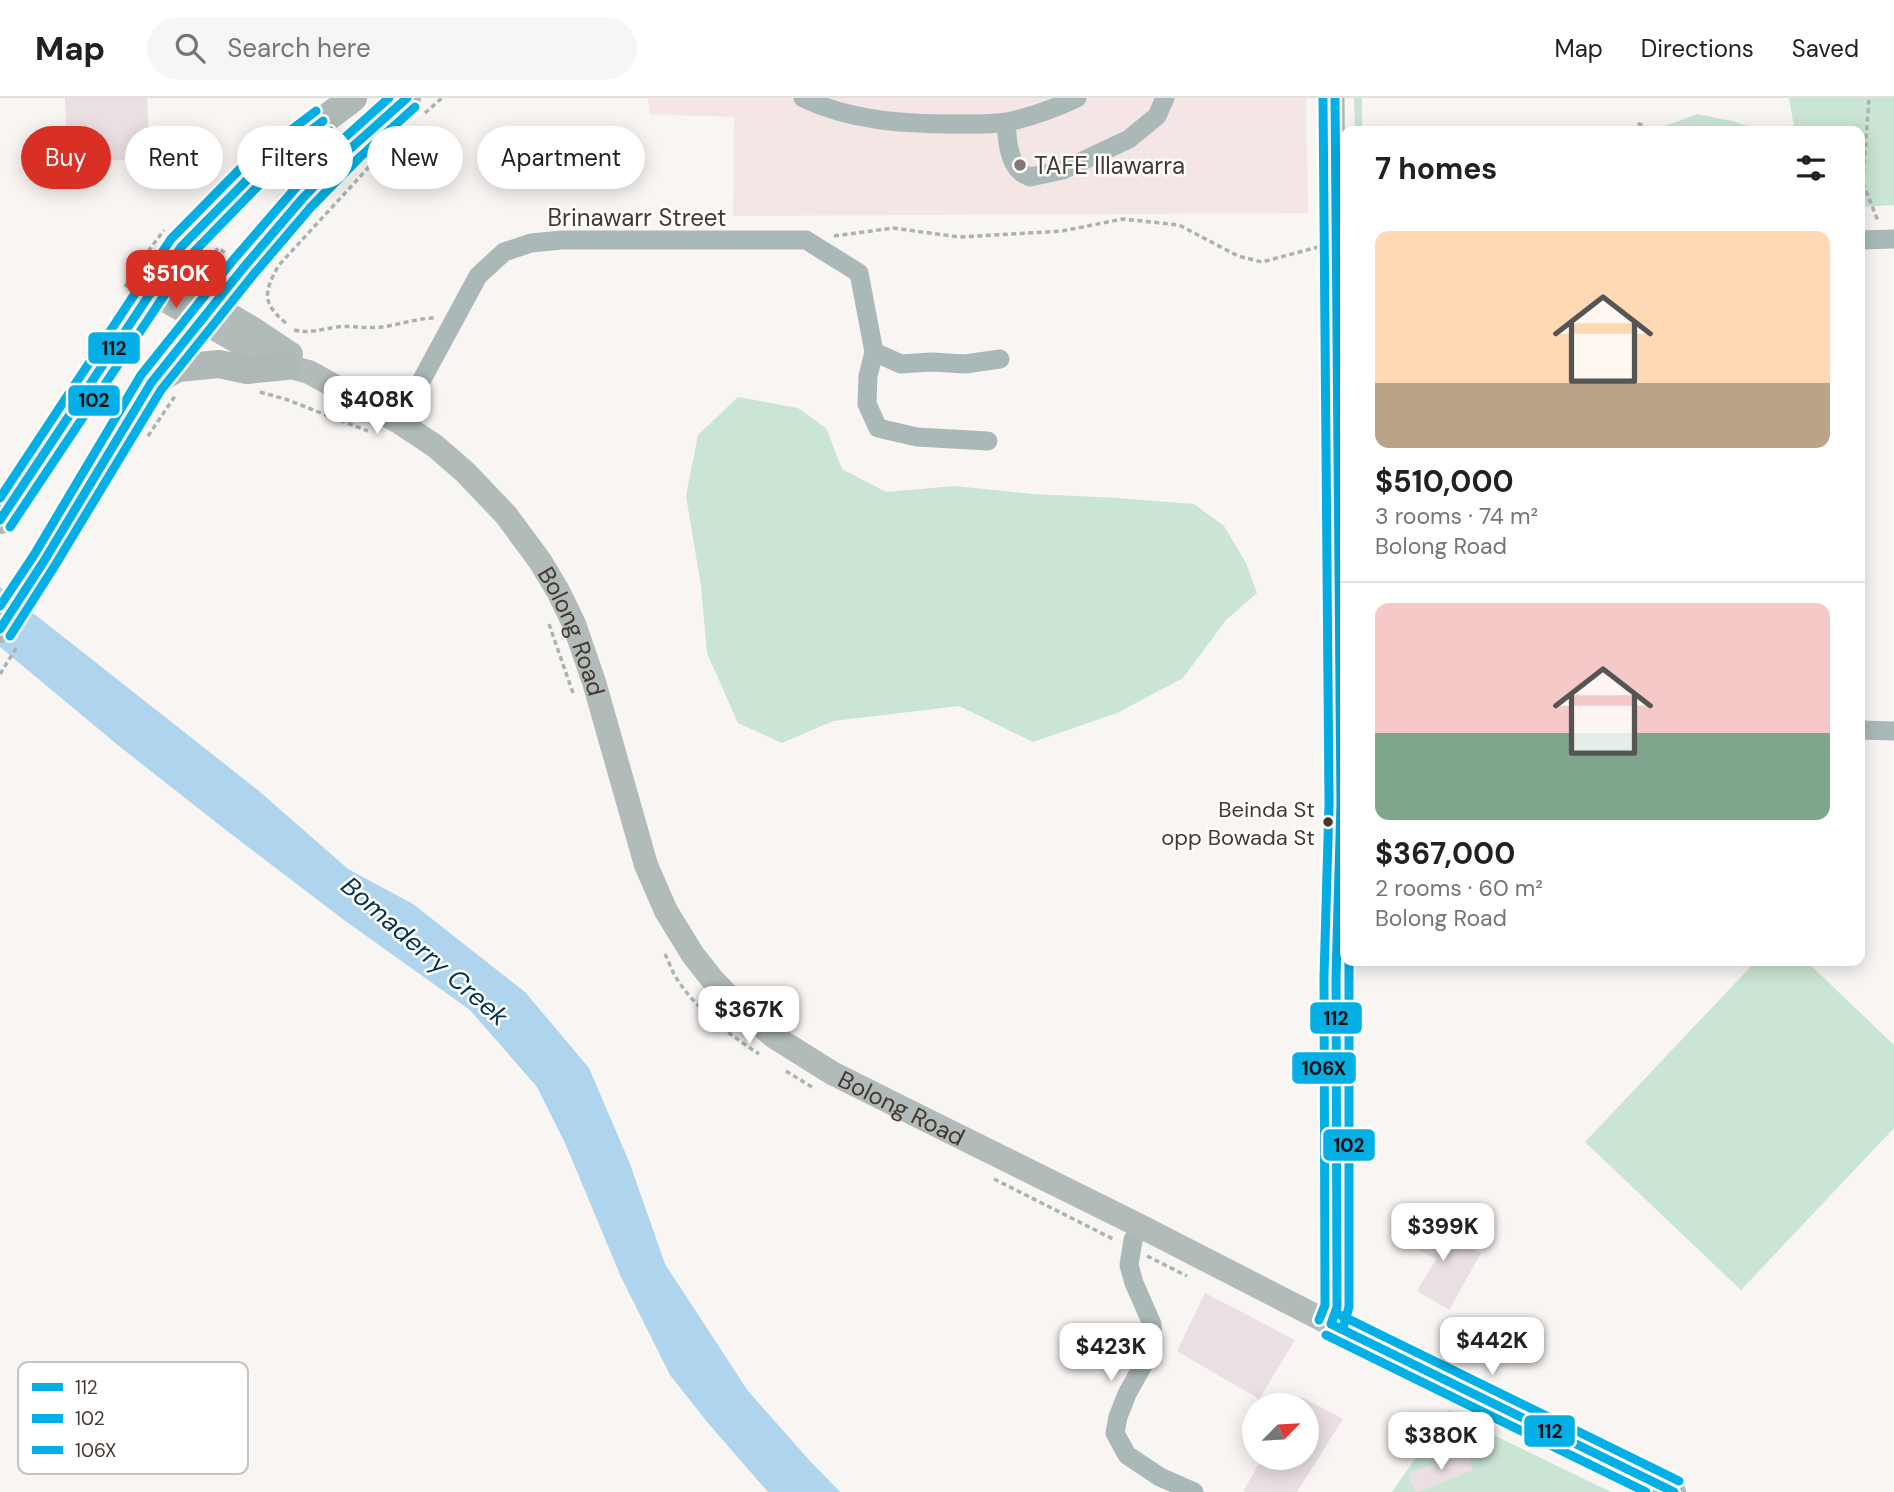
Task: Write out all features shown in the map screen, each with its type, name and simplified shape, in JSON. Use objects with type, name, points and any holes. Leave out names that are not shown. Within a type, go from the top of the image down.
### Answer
[{"type":"highway","points":[[0,520],[157,284],[171,240],[280,152],[353,98]]},
{"type":"highway","points":[[0,629],[151,383],[302,199],[351,148],[414,107]]},
{"type":"highway","points":[[151,383],[178,368],[219,364],[247,370],[297,369]]},
{"type":"main road","name":"Bolong Road","points":[[157,284],[208,314],[236,340],[399,422],[445,454],[506,515],[558,591],[574,624],[594,682],[646,865],[666,911],[693,955],[712,979],[772,1036],[832,1073],[1136,1237],[1331,1324],[1674,1492]]},
{"type":"street","points":[[803,98],[826,109],[874,120],[933,124],[1006,122],[1077,98]]},
{"type":"street","points":[[1006,122],[1012,159],[1018,171],[1030,177],[1063,170],[1129,139],[1157,116],[1165,98]]},
{"type":"street","points":[[1335,98],[1340,218]]},
{"type":"street","points":[[1865,240],[1887,239]]},
{"type":"street","name":"Brinawarr Street","points":[[399,422],[478,276],[504,252],[531,243],[562,240],[806,240]]},
{"type":"street","points":[[806,240],[859,273],[874,352],[868,376],[867,404],[878,428],[917,437],[988,441]]},
{"type":"street","points":[[874,352],[901,364],[965,364],[1000,359]]},
{"type":"street","points":[[1865,730],[1894,731]]},
{"type":"street","points":[[1331,1324],[1337,1307],[1336,976],[1340,878]]},
{"type":"street","points":[[1136,1237],[1129,1265],[1152,1324],[1153,1347],[1127,1394],[1115,1433],[1127,1455],[1160,1477],[1194,1492]]},
{"type":"path","points":[[414,107],[442,98]]},
{"type":"path","points":[[1865,153],[1869,98]]},
{"type":"path","points":[[367,168],[279,265],[268,284],[266,299],[274,313],[296,331],[317,332],[339,326],[380,327],[425,318],[455,320]]},
{"type":"path","points":[[1865,186],[1887,239]]},
{"type":"path","points":[[806,240],[893,228],[959,237],[1062,231],[1122,219],[1179,225],[1238,256],[1262,262],[1340,242]]},
{"type":"path","points":[[171,240],[206,265],[218,247],[244,267]]},
{"type":"path","points":[[148,436],[181,391]]},
{"type":"path","points":[[256,391],[285,399],[377,434]]},
{"type":"path","points":[[546,617],[576,701]]},
{"type":"path","points":[[664,950],[674,975],[690,996],[710,1017],[762,1056]]},
{"type":"path","points":[[786,1071],[818,1091]]},
{"type":"path","points":[[985,1175],[1136,1237],[1192,1279]]},
{"type":"shaded area","name":"TAFE Illawarra","points":[[648,98],[1306,98],[1308,213],[733,216],[734,117],[650,114]]},
{"type":"green space","points":[[1354,98],[1362,98],[1362,126],[1355,126]]},
{"type":"green space","points":[[1789,98],[1894,98],[1894,205],[1865,207],[1865,126],[1794,126]]},
{"type":"green space","points":[[1697,114],[1748,126],[1665,126]]},
{"type":"green space","points":[[738,397],[798,408],[826,428],[842,469],[886,492],[955,486],[1032,494],[1194,504],[1224,526],[1246,563],[1257,593],[1226,620],[1183,678],[1117,713],[1033,742],[959,706],[833,721],[782,743],[738,723],[707,653],[701,586],[686,496],[698,435]]},
{"type":"green space","points":[[1751,966],[1811,966],[1894,1045],[1894,1128],[1741,1290],[1585,1142]]},
{"type":"green space","points":[[1449,1410],[1483,1430],[1611,1492],[1392,1492]]},
{"type":"water","name":"Bomaderry Creek","points":[[0,587],[259,791],[348,869],[413,904],[525,992],[589,1068],[630,1164],[665,1264],[748,1391],[840,1492],[768,1492],[670,1375],[621,1277],[565,1143],[537,1087],[470,1010],[344,920],[222,827],[0,647]]},
{"type":"building","points":[[65,98],[147,98],[148,126],[125,126],[125,160],[111,160],[111,126],[66,126]]},
{"type":"building","points":[[1417,1220],[1481,1253],[1449,1310],[1417,1291],[1436,1259],[1405,1243]]},
{"type":"building","points":[[1205,1293],[1295,1340],[1263,1393],[1249,1393],[1177,1351]]},
{"type":"building","points":[[1320,1407],[1343,1419],[1320,1456]]},
{"type":"building","points":[[1466,1450],[1473,1470],[1415,1492],[1408,1474]]},
{"type":"building","points":[[1255,1470],[1311,1470],[1297,1492],[1243,1492]]},
{"type":"transit line","name":"106X","points":[[0,606],[34,555],[141,375],[234,259],[293,191],[342,140],[389,98]]},
{"type":"transit line","name":"112","points":[[0,629],[151,383],[302,199],[351,148],[407,98]]},
{"type":"transit line","name":"106X","points":[[1319,1320],[1325,1305],[1324,976],[1329,804],[1323,98]]},
{"type":"transit line","name":"112","points":[[1335,98],[1340,686]]},
{"type":"transit line","name":"102","points":[[10,636],[161,390],[311,207],[415,107]]},
{"type":"transit line","name":"106X","points":[[0,498],[171,239],[241,168],[316,111]]},
{"type":"transit line","name":"112","points":[[0,520],[181,247],[250,177],[323,121]]},
{"type":"transit line","name":"102","points":[[10,527],[191,255],[255,189]]},
{"type":"transit line","name":"112","points":[[1331,1324],[1337,1307],[1336,976],[1340,838]]},
{"type":"transit line","name":"102","points":[[1343,1328],[1349,1307],[1349,966]]},
{"type":"transit line","name":"106X","points":[[1336,1313],[1679,1481]]},
{"type":"transit line","name":"112","points":[[1331,1324],[1674,1492]]},
{"type":"transit line","name":"102","points":[[1326,1335],[1646,1492]]},
{"type":"place","name":"TAFE Illawarra","points":[[1020,165]]},
{"type":"place","name":"Beinda St opp Bowada St","points":[[1328,822]]}]
